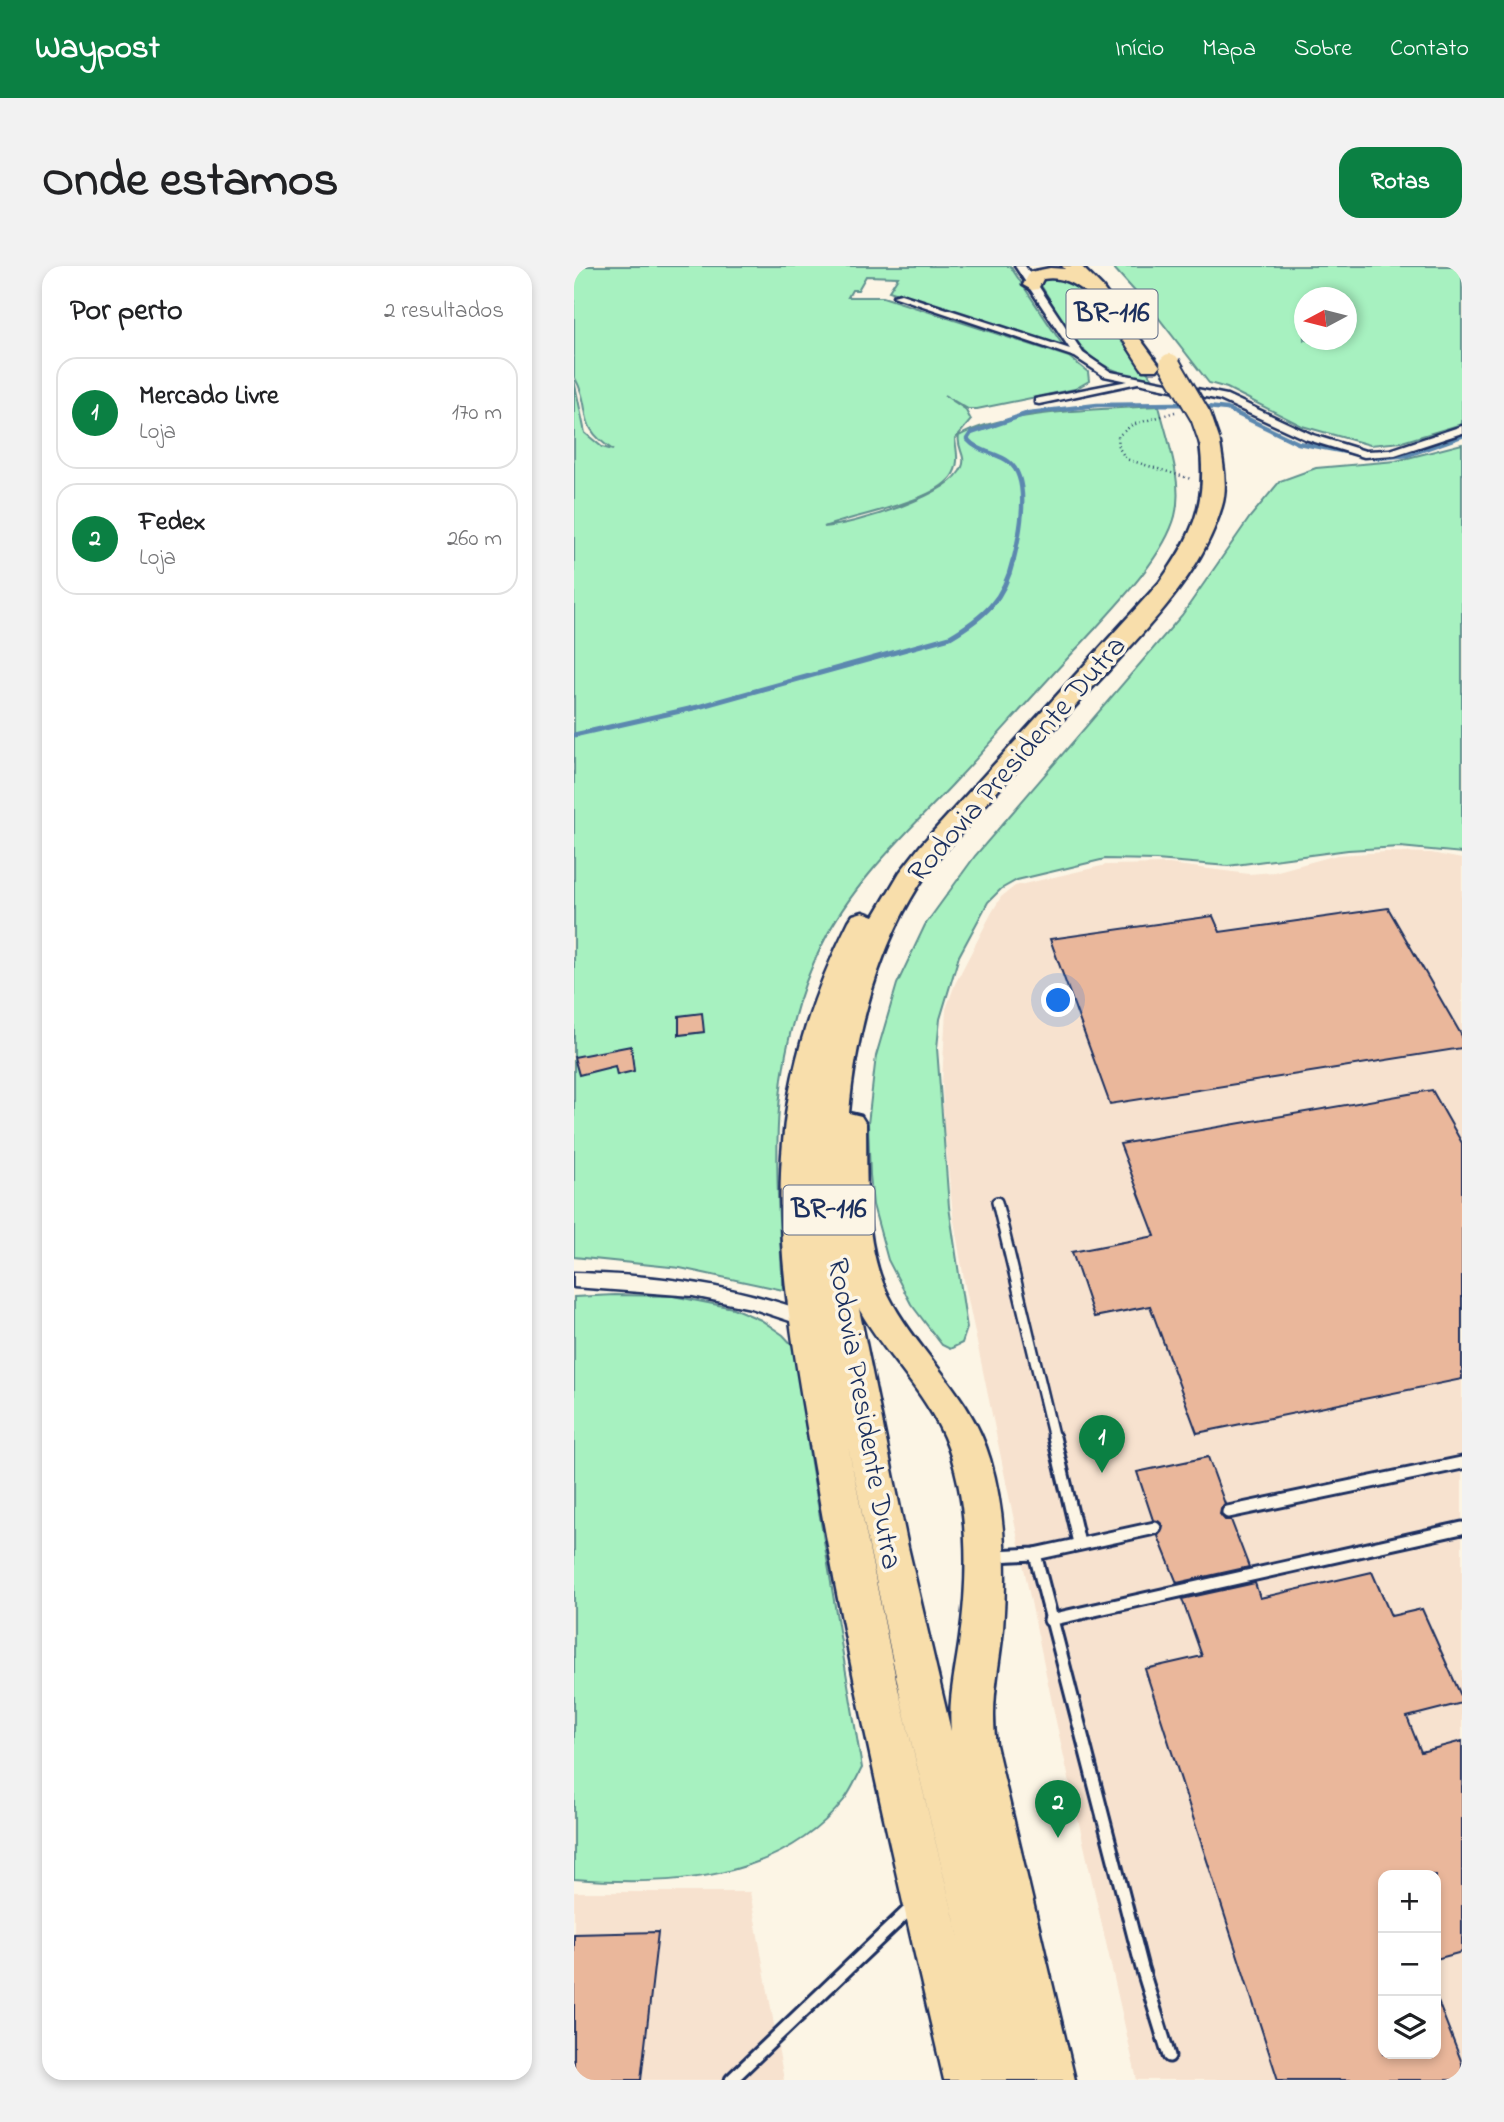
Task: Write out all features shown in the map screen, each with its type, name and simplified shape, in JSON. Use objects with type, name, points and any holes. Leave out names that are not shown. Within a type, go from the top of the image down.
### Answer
[{"type":"highway","name":"Rodovia Presidente Dutra","points":[[1018,2080],[900,1611],[840,1300],[827,1182],[830,1118],[837,1074],[860,983],[877,938],[915,871],[971,805],[1149,612],[1198,539],[1212,502],[1214,475],[1167,391],[1145,374],[1096,291],[1071,266]]},
{"type":"highway","name":"BR-116","points":[[1092,266],[1136,315]]},
{"type":"highway","points":[[1032,285],[1037,276],[1055,273],[1074,278],[1096,291]]},
{"type":"highway","name":"Rodovia Presidente Dutra","points":[[970,2080],[924,1895],[852,1578],[808,1320],[798,1198],[799,1142],[818,1033],[834,982],[875,896],[905,851],[1005,740],[1091,653],[1152,579],[1174,543],[1191,496],[1189,430],[1201,417],[1160,345]]},
{"type":"highway","points":[[971,805],[955,841],[896,939],[866,1023],[850,1103],[850,1157],[854,1218],[864,1282],[883,1319],[939,1389],[959,1423],[972,1462],[984,1557],[982,1628],[971,1703],[975,1751],[1049,2080]]},
{"type":"street","points":[[1020,266],[1079,355]]},
{"type":"street","points":[[898,296],[1079,355],[1108,374],[1145,374],[1213,394],[1242,404],[1309,437],[1352,451],[1391,453],[1462,429]]},
{"type":"street","points":[[1039,401],[1145,374]]},
{"type":"street","points":[[574,1280],[690,1286],[765,1302],[808,1320]]},
{"type":"lane","points":[[997,1202],[1079,1544]]},
{"type":"lane","points":[[1228,1512],[1462,1463]]},
{"type":"lane","points":[[984,1557],[1035,1554],[1155,1528]]},
{"type":"lane","points":[[1050,1620],[1462,1528]]},
{"type":"lane","points":[[1035,1554],[1050,1620],[1169,2056]]},
{"type":"lane","points":[[731,2080],[924,1895]]},
{"type":"path","points":[[1189,430],[1155,415],[1132,425],[1118,436],[1119,448],[1126,459],[1192,479]]},
{"type":"shaded area","points":[[1431,853],[1462,859],[1462,2080],[1137,2080],[1055,1717],[965,1285],[953,1215],[942,1082],[946,1009],[955,984],[1001,897],[1015,886],[1106,865],[1169,864],[1249,874],[1274,872],[1337,855]]},
{"type":"shaded area","points":[[574,1892],[750,1892],[784,2080],[574,2080]]},
{"type":"green space","points":[[574,266],[1010,266],[1064,347],[889,291],[898,277],[866,276],[858,290],[852,290],[848,297],[883,297],[1069,357],[1088,372],[1089,381],[1075,389],[977,409],[968,409],[944,395],[965,409],[971,420],[955,439],[957,463],[951,477],[941,486],[910,501],[824,527],[900,507],[940,488],[954,478],[962,467],[959,436],[978,427],[1028,416],[1159,406],[1176,475],[1175,516],[1160,549],[1148,566],[1107,616],[882,859],[850,899],[823,943],[804,986],[791,1028],[783,1071],[777,1157],[783,1290],[680,1268],[574,1257],[574,380],[585,433],[602,447],[613,450],[593,433],[574,376]]},
{"type":"green space","points":[[1112,266],[1462,266],[1462,424],[1402,442],[1370,445],[1302,426],[1227,388],[1209,383],[1157,316]]},
{"type":"green space","points":[[1047,278],[1071,281],[1154,380],[1111,369],[1083,349],[1040,284]]},
{"type":"green space","points":[[1462,444],[1462,853],[1400,847],[1348,850],[1228,866],[1105,859],[1017,880],[1001,889],[988,902],[959,956],[940,1019],[937,1048],[949,1207],[967,1328],[962,1343],[950,1349],[942,1345],[911,1304],[888,1260],[873,1205],[870,1175],[868,1124],[876,1056],[897,984],[925,925],[975,856],[1182,615],[1250,517],[1280,481],[1316,468],[1396,461]]},
{"type":"green space","points":[[673,1296],[733,1308],[761,1320],[783,1335],[796,1349],[809,1451],[862,1768],[844,1800],[818,1827],[788,1848],[755,1863],[684,1879],[574,1879],[574,1297]]},
{"type":"building","points":[[1388,908],[1462,1036],[1462,1048],[1110,1104],[1050,939],[1213,916],[1220,932]]},
{"type":"building","points":[[702,1013],[704,1032],[679,1035],[679,1016]]},
{"type":"building","points":[[631,1046],[634,1071],[617,1075],[615,1066],[579,1075],[574,1057]]},
{"type":"building","points":[[1432,1090],[1462,1143],[1462,1379],[1197,1433],[1150,1306],[1094,1317],[1072,1252],[1155,1236],[1120,1144]]},
{"type":"building","points":[[1208,1457],[1225,1504],[1220,1514],[1225,1520],[1231,1520],[1249,1567],[1177,1583],[1158,1536],[1163,1526],[1153,1520],[1137,1472]]},
{"type":"building","points":[[1372,1572],[1391,1616],[1422,1609],[1462,1698],[1462,1703],[1407,1717],[1421,1752],[1462,1741],[1462,1952],[1441,1958],[1441,1870],[1378,1870],[1378,2059],[1441,2059],[1441,2009],[1462,2063],[1462,2080],[1278,2080],[1145,1669],[1202,1656],[1182,1599],[1255,1583],[1260,1598]]},
{"type":"building","points":[[658,1932],[641,2080],[574,2080],[574,1934]]},
{"type":"waterway","points":[[1013,562],[1022,510],[1022,495],[1016,470],[1009,462],[977,447],[967,439],[971,433],[1029,413],[1097,405],[1176,404],[1227,409],[1298,443],[1378,458],[1408,455],[1462,436]]},
{"type":"waterway","points":[[574,735],[698,707],[950,637],[991,606],[1004,586],[1013,560]]},
{"type":"place","name":"Mercado Livre","points":[[1102,1473]]},
{"type":"place","name":"Fedex","points":[[1058,1838]]}]
